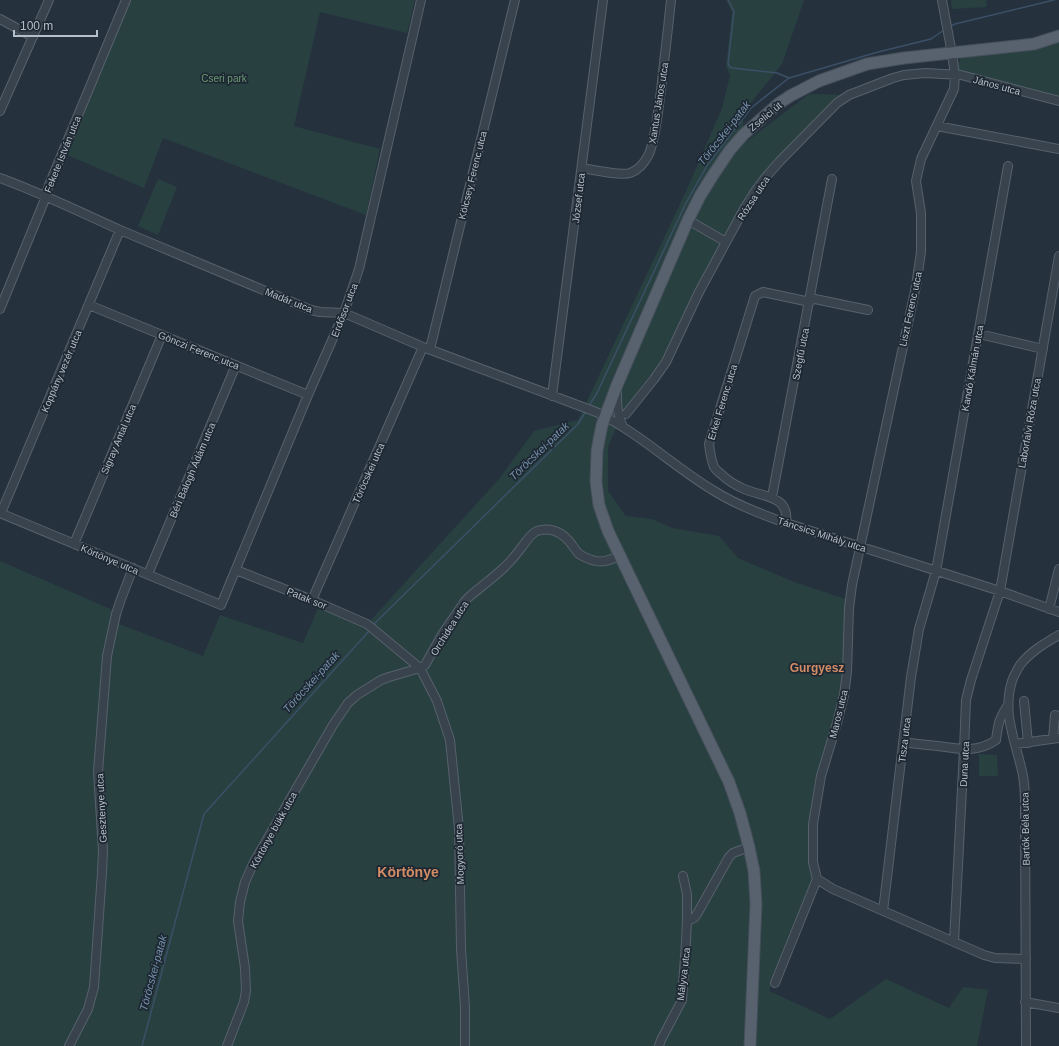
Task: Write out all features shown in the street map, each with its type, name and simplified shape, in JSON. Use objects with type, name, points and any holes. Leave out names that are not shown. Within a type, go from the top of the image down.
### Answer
[{"type":"main road","name":"Zselici út","points":[[750,1046],[756,904],[754,871],[749,847],[740,813],[729,782],[619,556],[599,505],[596,472],[601,414],[617,385],[688,220],[700,196],[730,150],[743,135],[768,112],[790,96],[827,77],[867,64],[904,58],[1034,44],[1059,36]]},
{"type":"street","points":[[0,111],[49,0]]},
{"type":"street","name":"Fekete István utca","points":[[0,309],[75,121],[126,0]]},
{"type":"street","name":"Erdősor utca","points":[[220,606],[344,313],[360,269],[421,0]]},
{"type":"street","name":"Kölcsey Ferenc utca","points":[[426,348],[515,0]]},
{"type":"street","name":"József utca","points":[[552,396],[603,0]]},
{"type":"street","name":"Xantus János utca","points":[[582,168],[621,174],[630,173],[639,168],[645,162],[651,148],[658,116],[671,0]]},
{"type":"street","points":[[942,0],[955,75]]},
{"type":"street","points":[[0,19],[33,37]]},
{"type":"street","name":"Rózsa utca","points":[[626,414],[666,362],[699,292],[744,209],[765,178],[780,161],[837,103],[849,95],[880,82],[904,75],[925,73],[955,75]]},
{"type":"street","name":"János utca","points":[[955,75],[961,75],[1059,101]]},
{"type":"street","name":"Liszt Ferenc utca","points":[[860,547],[916,286],[921,252],[921,213],[916,181],[921,159],[954,89],[955,75]]},
{"type":"street","points":[[937,126],[1059,149]]},
{"type":"street","name":"Kandó Kálmán utca","points":[[936,571],[1008,166]]},
{"type":"street","name":"Madár utca","points":[[0,178],[311,310],[344,313],[426,348],[601,414]]},
{"type":"street","name":"Szegfű utca","points":[[772,497],[832,179]]},
{"type":"street","points":[[688,220],[726,242]]},
{"type":"street","name":"Koppány vezér utca","points":[[0,513],[120,230]]},
{"type":"street","name":"Laborfalvi Róza utca","points":[[1000,591],[1059,256]]},
{"type":"street","name":"Erkel Ferenc utca","points":[[772,497],[744,489],[727,480],[715,469],[710,456],[709,444],[755,296],[763,292],[810,300]]},
{"type":"street","points":[[810,300],[868,310]]},
{"type":"street","name":"Gönczi Ferenc utca","points":[[89,305],[308,395]]},
{"type":"street","points":[[978,334],[1043,349]]},
{"type":"street","name":"Sigray Antal utca","points":[[74,544],[162,335]]},
{"type":"street","name":"Töröcskei utca","points":[[312,600],[426,348]]},
{"type":"street","name":"Béri Balogh Ádám utca","points":[[148,574],[236,365]]},
{"type":"street","points":[[617,385],[618,416],[623,427]]},
{"type":"street","name":"Táncsics Mihály utca","points":[[601,414],[623,427],[710,489],[751,511],[1000,591],[1059,612]]},
{"type":"street","points":[[772,497],[785,508],[787,518],[786,523]]},
{"type":"street","name":"Körtönye utca","points":[[0,513],[148,574],[220,606]]},
{"type":"street","name":"Orchidea utca","points":[[420,668],[425,665],[465,601],[504,569],[529,537],[536,531],[543,529],[559,532],[567,539],[578,553],[587,559],[597,562],[606,561],[619,556]]},
{"type":"street","name":"Maros utca","points":[[817,879],[813,862],[813,824],[821,776],[844,695],[847,672],[849,608],[860,547]]},
{"type":"street","name":"Gesztenye utca","points":[[68,1046],[88,1009],[94,987],[103,851],[98,772],[107,656],[116,614],[133,568]]},
{"type":"street","points":[[1049,609],[1059,569]]},
{"type":"street","name":"Patak sor","points":[[236,570],[312,600],[367,624],[420,668]]},
{"type":"street","name":"Tisza utca","points":[[882,911],[918,629],[936,571]]},
{"type":"street","name":"Duna utca","points":[[954,942],[966,700],[1000,591]]},
{"type":"street","name":"Bartók Béla utca","points":[[1026,1046],[1025,801],[1022,772],[1009,719],[1008,705],[1010,688],[1020,665],[1030,654],[1059,635]]},
{"type":"street","name":"Körtönye bükk utca","points":[[227,1046],[244,1002],[246,991],[245,968],[238,921],[240,902],[245,882],[254,862],[333,725],[348,703],[357,695],[382,680],[420,668]]},
{"type":"street","name":"Mogyoró utca","points":[[420,668],[437,701],[450,740],[459,829],[461,949],[465,1006],[465,1046]]},
{"type":"street","points":[[1024,701],[1028,743]]},
{"type":"street","points":[[903,742],[964,750],[989,745],[996,740],[998,723],[1008,705]]},
{"type":"street","points":[[1015,744],[1040,740],[1057,740],[1055,715],[1059,716]]},
{"type":"street","points":[[687,921],[694,918],[697,914],[729,857],[733,853],[749,847]]},
{"type":"street","name":"Mályva utca","points":[[659,1046],[682,1000],[687,921],[687,894],[683,876]]},
{"type":"street","points":[[775,983],[817,879],[833,889],[984,955],[995,958],[1026,959]]},
{"type":"street","points":[[1025,1002],[1059,1008]]},
{"type":"green space","name":"Cseri park","points":[[130,0],[415,0],[407,33],[320,12],[294,126],[380,149],[366,215],[163,138],[144,188],[65,154]]},
{"type":"green space","points":[[726,0],[804,0],[782,64],[742,114],[746,142],[809,94],[848,95],[796,146],[758,191],[663,358],[623,411],[608,447],[608,491],[626,516],[652,519],[672,528],[719,536],[738,558],[794,582],[846,599],[844,673],[833,723],[818,774],[815,880],[769,991],[830,1019],[886,979],[949,1008],[963,987],[988,990],[977,1046],[0,1046],[0,561],[122,614],[119,624],[203,656],[220,615],[303,643],[322,599],[370,621],[499,479],[534,431],[578,420],[688,187],[722,108],[730,76],[726,66],[732,12]]},
{"type":"green space","points":[[951,0],[987,0],[986,7],[952,9]]},
{"type":"green space","points":[[1059,41],[1059,99],[962,74],[958,69],[958,63],[962,57]]},
{"type":"green space","points":[[158,179],[177,187],[158,235],[138,226]]},
{"type":"green space","points":[[979,754],[997,755],[998,776],[979,776]]},
{"type":"waterway","points":[[728,0],[734,11],[728,64],[730,67],[777,73],[789,78]]},
{"type":"waterway","name":"Töröcskei-patak","points":[[949,27],[955,24],[1054,0]]},
{"type":"waterway","name":"Töröcskei-patak","points":[[589,406],[597,393],[686,203],[708,164],[751,108],[789,78],[878,52],[931,39],[944,30]]},
{"type":"waterway","name":"Töröcskei-patak","points":[[373,625],[578,424],[586,411]]},
{"type":"waterway","name":"Töröcskei-patak","points":[[142,1046],[204,814],[370,630]]},
{"type":"district","name":"Gurgyesz","points":[[817,668]]},
{"type":"district","name":"Körtönye","points":[[408,872]]}]
